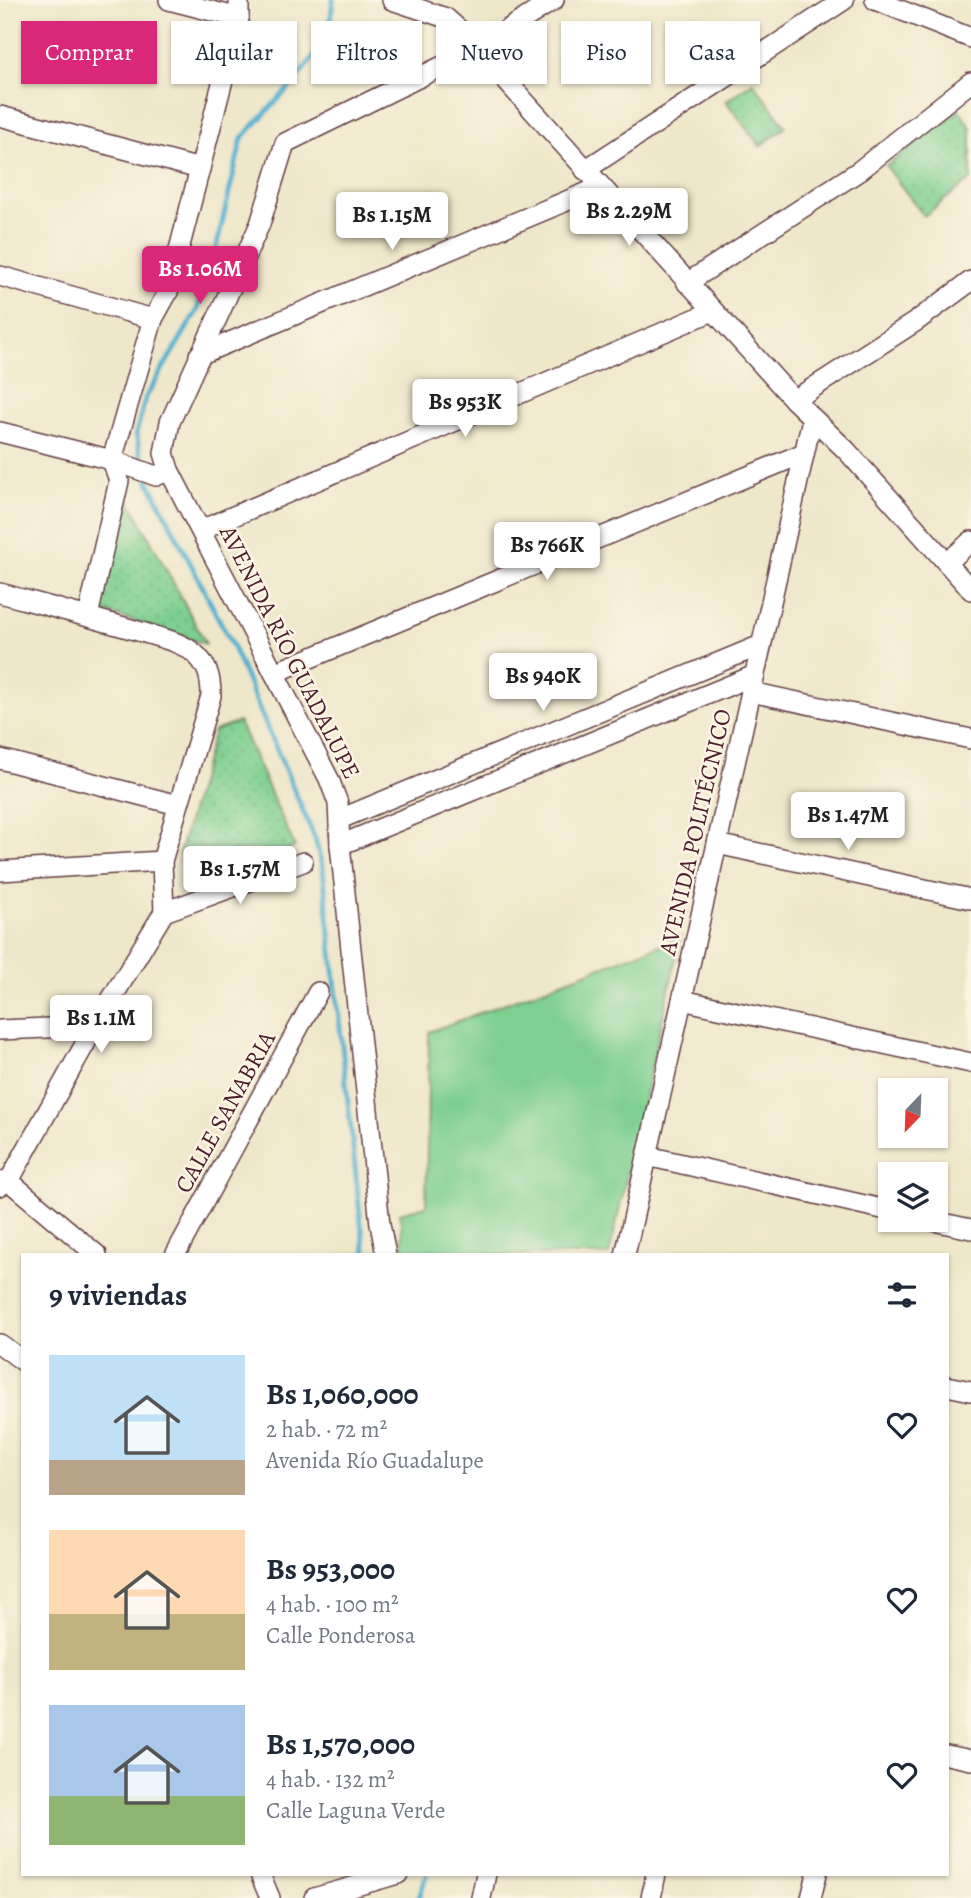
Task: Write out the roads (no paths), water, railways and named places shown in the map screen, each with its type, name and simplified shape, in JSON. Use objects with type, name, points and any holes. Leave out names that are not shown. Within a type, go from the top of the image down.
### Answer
[{"type":"street","points":[[88,616],[119,481],[112,460],[153,319],[168,292],[239,9],[169,0]]},
{"type":"street","points":[[392,0],[449,21]]},
{"type":"street","points":[[521,21],[554,0]]},
{"type":"street","points":[[585,170],[844,0]]},
{"type":"street","points":[[875,0],[971,38]]},
{"type":"street","name":"AVENIDA RÍO GUADALUPE","points":[[386,1253],[340,845],[338,803],[329,779],[201,530],[163,473],[170,422],[260,225],[285,143],[436,69]]},
{"type":"street","points":[[687,283],[859,171],[971,82]]},
{"type":"street","points":[[508,84],[794,400],[848,451],[971,590]]},
{"type":"street","points":[[0,116],[200,169]]},
{"type":"street","points":[[199,355],[600,187]]},
{"type":"street","points":[[0,276],[153,319]]},
{"type":"street","points":[[794,400],[915,322],[971,281]]},
{"type":"street","points":[[201,530],[713,311]]},
{"type":"street","name":"AVENIDA POLITÉCNICO","points":[[625,1253],[812,419]]},
{"type":"street","points":[[0,432],[134,468],[163,473]]},
{"type":"street","points":[[274,673],[804,453]]},
{"type":"street","points":[[947,563],[971,541]]},
{"type":"street","points":[[0,593],[177,643],[193,651],[205,664],[211,679],[211,696],[162,861],[164,912],[3,1183],[94,1253]]},
{"type":"street","points":[[340,819],[761,645]]},
{"type":"street","points":[[340,845],[753,683],[971,738]]},
{"type":"street","points":[[0,759],[178,805]]},
{"type":"street","points":[[717,844],[971,899]]},
{"type":"street","points":[[0,871],[162,861]]},
{"type":"street","points":[[164,912],[303,862]]},
{"type":"street","name":"CALLE SANABRIA","points":[[176,1253],[318,992]]},
{"type":"street","points":[[682,1000],[971,1063]]},
{"type":"street","points":[[0,1030],[95,1026]]},
{"type":"street","points":[[647,1156],[878,1208]]},
{"type":"street","points":[[948,1224],[971,1229]]},
{"type":"street","points":[[0,1344],[21,1360]]},
{"type":"street","points":[[949,1386],[970,1387]]},
{"type":"street","points":[[949,1755],[971,1760]]},
{"type":"street","points":[[261,1876],[270,1898]]},
{"type":"street","points":[[314,1898],[391,1876]]},
{"type":"street","points":[[481,1898],[486,1876]]},
{"type":"street","points":[[651,1898],[656,1876]]},
{"type":"street","points":[[811,1898],[816,1876]]},
{"type":"waterway","points":[[142,464],[136,433],[146,397],[197,311],[214,257],[242,138],[288,89],[328,39],[333,0]]},
{"type":"waterway","points":[[148,480],[232,645],[315,839],[323,869],[366,1253]]},
{"type":"waterway","points":[[419,1898],[426,1876]]}]
